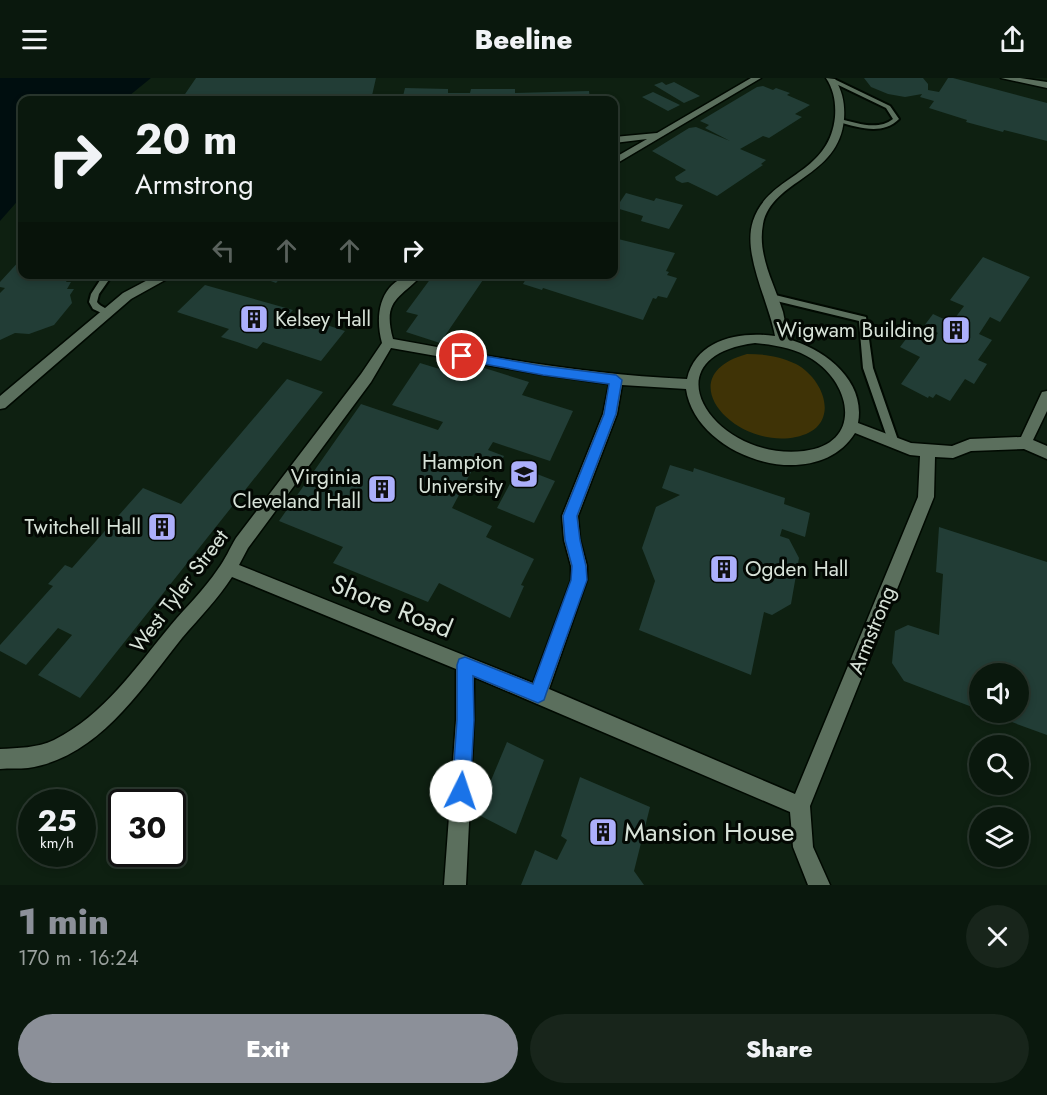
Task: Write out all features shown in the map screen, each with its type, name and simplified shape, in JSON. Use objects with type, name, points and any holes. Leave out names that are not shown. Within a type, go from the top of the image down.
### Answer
[{"type":"street","points":[[618,160],[757,78]]},
{"type":"street","points":[[1005,78],[1047,87]]},
{"type":"street","points":[[782,341],[777,315],[759,257],[757,231],[759,218],[775,197],[824,156],[832,146],[840,121],[838,97],[831,79]]},
{"type":"street","points":[[618,139],[664,133]]},
{"type":"street","points":[[0,404],[132,293],[160,279]]},
{"type":"street","points":[[410,279],[396,289],[384,309],[382,319],[388,343],[543,371],[616,380],[692,384]]},
{"type":"street","points":[[747,339],[782,341],[803,348],[838,374],[849,391],[854,409],[851,426],[839,443],[818,455],[790,459],[760,455],[732,443],[710,425],[696,405],[692,384],[698,365],[711,350],[731,341],[747,339]]},
{"type":"street","name":"West Tyler Street","points":[[0,759],[34,758],[53,751],[98,722],[124,697],[228,568],[242,543],[366,378],[388,343]]},
{"type":"street","points":[[538,694],[579,580],[579,566],[572,540],[570,516],[610,414],[616,380]]},
{"type":"street","points":[[1025,443],[1047,396]]},
{"type":"street","points":[[851,426],[910,449],[952,452],[970,445],[1025,443],[1047,453]]},
{"type":"street","name":"Armstrong","points":[[819,885],[803,847],[800,806],[926,497],[928,450]]},
{"type":"street","name":"Shore Road","points":[[228,568],[465,665],[465,720],[455,885]]},
{"type":"street","points":[[465,665],[800,806]]},
{"type":"lane","points":[[831,79],[888,107],[896,119],[891,124],[877,127],[840,121]]},
{"type":"lane","points":[[105,279],[95,294],[93,302],[96,307],[108,313]]},
{"type":"lane","points":[[771,297],[863,319],[868,368],[894,442]]},
{"type":"shaded area","points":[[0,78],[151,78],[129,96],[18,96],[18,201],[0,221]]},
{"type":"shaded area","points":[[747,354],[784,359],[807,372],[815,381],[824,403],[824,414],[819,424],[810,432],[796,437],[773,438],[751,433],[733,422],[719,409],[711,393],[712,378],[724,364]]},
{"type":"building","points":[[196,78],[376,78],[372,96],[184,96]]},
{"type":"building","points":[[864,78],[923,78],[928,84],[928,90],[939,92],[948,78],[953,78],[1047,103],[1047,141],[966,122],[967,120],[929,108],[934,101],[920,97],[922,94],[905,97],[888,94],[871,87]]},
{"type":"building","points":[[662,82],[666,85],[674,82],[700,96],[684,103],[654,85]]},
{"type":"building","points":[[763,86],[790,93],[787,95],[810,105],[795,114],[802,117],[769,138],[763,136],[740,149],[766,160],[761,164],[763,165],[717,196],[688,182],[682,183],[676,180],[675,177],[686,170],[652,151],[689,128],[696,127],[730,141],[705,128],[709,125],[700,121],[757,87]]},
{"type":"building","points":[[405,88],[448,89],[448,93],[470,93],[471,89],[515,89],[515,93],[589,91],[590,96],[403,96]]},
{"type":"building","points":[[653,92],[680,105],[668,111],[642,97]]},
{"type":"building","points":[[626,193],[654,201],[656,198],[683,205],[669,229],[641,221],[643,216],[618,209]]},
{"type":"building","points":[[618,239],[675,253],[666,271],[669,272],[667,275],[677,278],[667,298],[658,296],[656,299],[653,298],[643,320],[543,288],[542,290],[523,284],[526,279],[618,279]]},
{"type":"building","name":"Wigwam Building","points":[[983,257],[1030,277],[1000,322],[990,317],[979,334],[992,340],[978,360],[987,364],[974,384],[965,379],[950,401],[936,394],[933,398],[929,396],[928,398],[901,384],[920,357],[900,347],[915,327],[935,337],[938,333],[924,326],[933,314],[948,321],[952,316],[955,318],[964,306],[950,300]]},
{"type":"building","points":[[18,262],[18,279],[68,279],[66,282],[71,282],[67,289],[74,289],[70,295],[72,303],[54,325],[29,334],[15,333],[0,340],[0,293],[5,288],[0,287],[0,282]]},
{"type":"building","points":[[265,279],[280,279],[276,283]]},
{"type":"building","points":[[430,279],[484,279],[440,343],[406,332],[418,315],[406,312]]},
{"type":"building","name":"Kelsey Hall","points":[[205,285],[293,310],[290,313],[345,331],[321,361],[263,342],[257,349],[221,337],[229,329],[177,312]]},
{"type":"building","name":"Virginia Cleveland Hall","points":[[420,363],[469,378],[478,366],[529,382],[522,395],[573,411],[550,461],[493,442],[488,450],[504,456],[497,470],[477,461],[452,508],[492,526],[486,537],[534,559],[521,585],[524,586],[510,618],[439,583],[428,602],[333,563],[343,547],[279,521],[361,404],[438,430],[443,422],[392,405]]},
{"type":"building","name":"Twitchell Hall","points":[[287,379],[323,392],[80,698],[38,675],[72,635],[58,628],[26,665],[0,651],[0,645],[53,586],[48,584],[65,565],[72,568],[143,488],[181,504]]},
{"type":"building","name":"Ogden Hall","points":[[670,465],[693,472],[694,468],[785,498],[784,504],[810,513],[805,537],[782,529],[780,536],[789,539],[799,558],[791,604],[772,615],[764,612],[751,675],[639,630],[655,581],[642,548],[656,507],[680,495],[662,488]]},
{"type":"building","points":[[519,467],[555,481],[534,523],[497,508]]},
{"type":"building","points":[[939,527],[1047,562],[1047,735],[1014,723],[1029,723],[1029,663],[969,663],[969,706],[904,681],[892,663],[895,631],[908,625],[939,635],[943,574],[936,572]]},
{"type":"building","points":[[507,742],[544,760],[516,834],[477,814]]},
{"type":"building","name":"Mansion House","points":[[580,777],[650,807],[634,871],[644,885],[521,885],[535,850],[557,860],[567,840],[561,836]]},
{"type":"place","name":"Kelsey Hall","points":[[254,319]]},
{"type":"place","name":"Wigwam Building","points":[[956,330]]},
{"type":"place","name":"Hampton University","points":[[524,474]]},
{"type":"place","name":"Virginia Cleveland Hall","points":[[382,489]]},
{"type":"place","name":"Twitchell Hall","points":[[162,527]]},
{"type":"place","name":"Ogden Hall","points":[[724,569]]},
{"type":"place","name":"Mansion House","points":[[603,832]]},
{"type":"route","points":[[461,791],[465,665],[538,694],[579,580],[579,566],[572,540],[570,516],[610,414],[616,380],[543,371],[462,356]]}]
